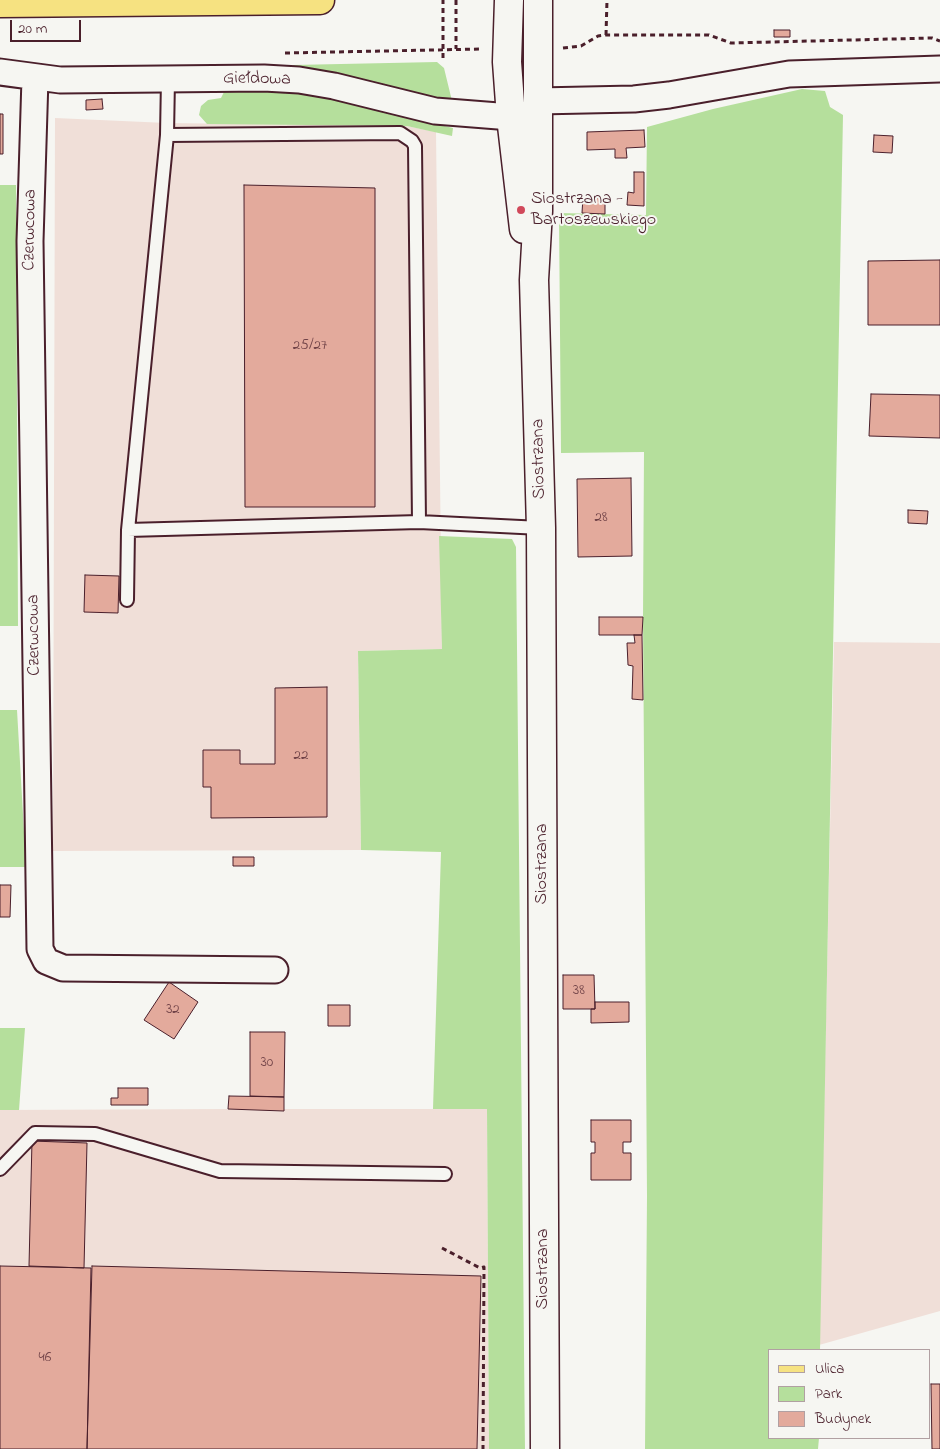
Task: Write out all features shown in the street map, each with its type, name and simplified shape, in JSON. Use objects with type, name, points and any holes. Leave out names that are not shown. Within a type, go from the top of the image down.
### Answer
[{"type":"main road","points":[[0,3],[320,0]]},
{"type":"street","name":"Siostrzana","points":[[510,0],[507,48],[511,117],[523,224],[534,280]]},
{"type":"street","name":"Siostrzana","points":[[538,0],[538,211],[534,280],[542,528],[545,1449]]},
{"type":"street","points":[[538,101],[617,100],[669,96],[789,74],[940,69]]},
{"type":"street","name":"Giełdowa","points":[[0,72],[60,80],[264,78],[299,80],[334,86],[434,112],[511,117]]},
{"type":"street","name":"Czerwcowa","points":[[34,78],[30,241],[40,950],[46,961],[63,968],[275,970]]},
{"type":"lane","points":[[127,600],[128,530],[167,135],[168,79]]},
{"type":"lane","points":[[167,135],[400,133],[412,141],[415,146],[419,522]]},
{"type":"lane","points":[[128,530],[419,522],[542,528]]},
{"type":"lane","points":[[0,1169],[35,1133],[95,1134],[220,1171],[445,1174]]},
{"type":"path","points":[[443,0],[443,58]]},
{"type":"path","points":[[456,0],[456,50]]},
{"type":"path","points":[[606,35],[607,0]]},
{"type":"path","points":[[538,47],[574,48],[598,36],[606,35],[709,35],[731,43],[932,38],[940,41]]},
{"type":"path","points":[[276,53],[507,48]]},
{"type":"path","points":[[442,1248],[480,1268],[484,1267],[483,1449]]},
{"type":"shaded area","points":[[55,118],[167,123],[407,126],[436,132],[442,649],[358,651],[361,850],[53,851]]},
{"type":"shaded area","points":[[834,642],[940,643],[940,1311],[819,1345]]},
{"type":"shaded area","points":[[487,1109],[489,1449],[0,1449],[0,1110]]},
{"type":"green space","points":[[437,62],[444,68],[452,101],[435,99],[370,81],[294,68],[293,65]]},
{"type":"green space","points":[[802,89],[825,91],[830,107],[843,115],[820,1349],[768,1349],[768,1439],[819,1439],[818,1449],[645,1449],[647,1196],[643,617],[644,452],[561,453],[559,213],[646,215],[647,127],[713,109]]},
{"type":"green space","points":[[225,90],[288,91],[315,95],[453,128],[452,136],[407,126],[207,124],[199,115],[201,106],[208,100],[221,98]]},
{"type":"green space","points":[[0,185],[16,185],[18,626],[0,626]]},
{"type":"green space","points":[[439,536],[512,539],[516,547],[525,1449],[489,1449],[487,1109],[433,1109],[441,852],[361,850],[358,651],[442,649]]},
{"type":"green space","points":[[0,710],[17,710],[26,867],[0,867]]},
{"type":"green space","points":[[0,1028],[25,1028],[19,1110],[0,1110]]},
{"type":"building","points":[[774,30],[790,30],[790,37],[774,37]]},
{"type":"building","points":[[102,99],[103,109],[86,110],[86,100]]},
{"type":"building","points":[[0,114],[3,114],[3,154],[0,154]]},
{"type":"building","points":[[644,130],[645,147],[626,148],[627,158],[615,158],[615,149],[587,150],[587,132]]},
{"type":"building","points":[[874,135],[893,136],[892,153],[873,152]]},
{"type":"building","points":[[634,172],[644,172],[644,206],[627,205],[628,192],[634,193]]},
{"type":"building","points":[[244,185],[375,188],[375,507],[245,507]]},
{"type":"building","points":[[583,197],[605,198],[605,214],[582,213]]},
{"type":"building","points":[[940,260],[940,325],[868,325],[868,261]]},
{"type":"building","points":[[871,394],[940,395],[940,438],[869,436]]},
{"type":"building","points":[[631,478],[632,556],[578,557],[577,479]]},
{"type":"building","points":[[908,510],[928,511],[927,524],[908,523]]},
{"type":"building","points":[[85,575],[119,576],[118,613],[84,612]]},
{"type":"building","points":[[599,617],[643,617],[642,635],[599,635]]},
{"type":"building","points":[[634,635],[642,635],[643,700],[632,699],[633,666],[628,665],[627,643],[635,643]]},
{"type":"building","points":[[327,687],[327,817],[211,818],[211,787],[203,787],[203,750],[240,750],[240,764],[275,764],[275,688]]},
{"type":"building","points":[[233,857],[254,857],[254,866],[233,866]]},
{"type":"building","points":[[0,885],[11,885],[10,917],[0,917]]},
{"type":"building","points":[[563,975],[594,975],[595,1009],[563,1009]]},
{"type":"building","points":[[169,982],[198,1002],[174,1039],[144,1020]]},
{"type":"building","points":[[595,1002],[629,1002],[629,1022],[591,1023],[591,1009],[595,1009]]},
{"type":"building","points":[[328,1005],[350,1005],[350,1026],[328,1026]]},
{"type":"building","points":[[250,1032],[285,1032],[284,1097],[250,1096]]},
{"type":"building","points":[[118,1088],[148,1088],[148,1105],[111,1105],[111,1098],[118,1098]]},
{"type":"building","points":[[229,1096],[284,1097],[284,1111],[228,1109]]},
{"type":"building","points":[[591,1120],[631,1120],[631,1142],[623,1142],[623,1153],[631,1153],[631,1180],[591,1180],[591,1153],[595,1153],[595,1142],[591,1142]]},
{"type":"building","points":[[32,1141],[87,1143],[84,1268],[29,1266]]},
{"type":"building","points":[[0,1266],[91,1268],[87,1449],[0,1449]]},
{"type":"building","points":[[92,1266],[481,1276],[477,1449],[87,1449]]},
{"type":"building","points":[[931,1384],[940,1384],[940,1449],[932,1449]]},
{"type":"place","name":"Siostrzana - Bartoszewskiego","points":[[521,210]]}]
